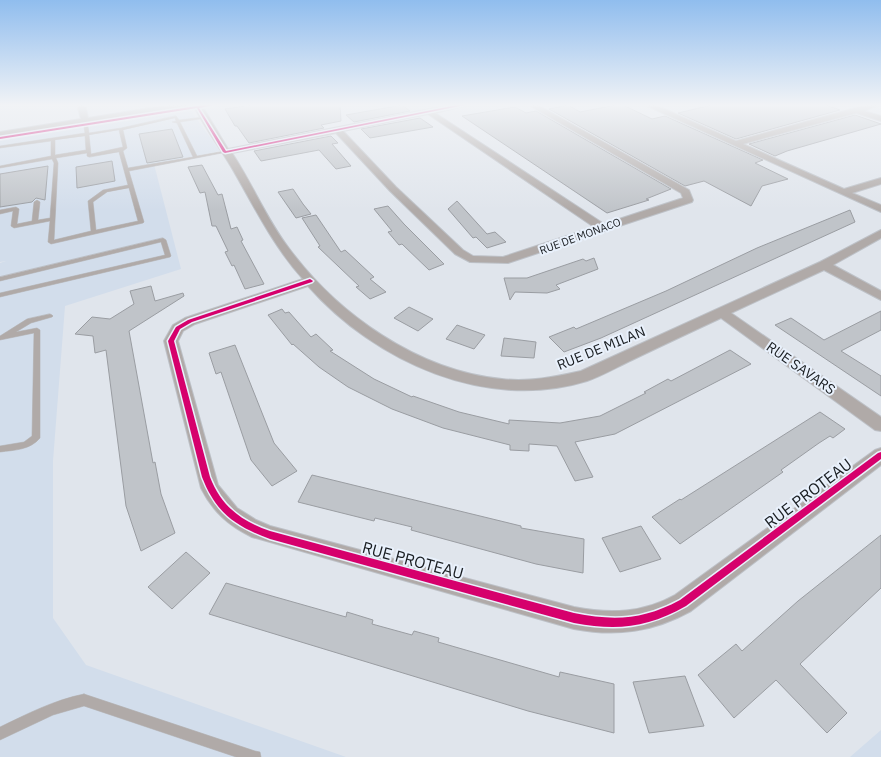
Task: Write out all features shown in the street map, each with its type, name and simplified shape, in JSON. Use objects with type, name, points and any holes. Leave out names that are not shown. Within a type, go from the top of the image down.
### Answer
[{"type":"street","name":"RUE DE MILAN","points":[[217,139],[278,241],[310,281],[340,309],[370,333],[410,357],[464,377],[495,383],[524,386],[549,385],[584,376],[824,265],[881,233]]},
{"type":"street","points":[[225,152],[290,139]]},
{"type":"street","name":"RUE DE MONACO","points":[[346,139],[393,189],[459,252],[470,259],[504,261],[519,258],[601,227],[688,200],[686,192],[593,139]]},
{"type":"street","points":[[470,139],[601,227]]},
{"type":"street","points":[[724,139],[881,208]]},
{"type":"street","points":[[734,144],[752,139]]},
{"type":"street","points":[[844,192],[881,181]]},
{"type":"street","points":[[824,265],[881,296]]},
{"type":"street","name":"RUE PROTEAU","points":[[310,281],[190,321],[178,328],[171,341],[206,477],[213,494],[224,509],[240,522],[270,535],[574,618],[605,623],[634,622],[660,615],[683,602],[881,455]]},
{"type":"street","name":"RUE SAVARS","points":[[721,312],[881,425]]},
{"type":"lane","points":[[0,147],[51,139]]},
{"type":"lane","points":[[53,139],[52,157],[56,163],[51,242],[141,222],[121,150]]},
{"type":"lane","points":[[87,139],[89,156],[121,150],[125,148],[123,139]]},
{"type":"lane","points":[[186,139],[195,157]]},
{"type":"lane","points":[[0,167],[88,151]]},
{"type":"lane","points":[[127,170],[225,152]]},
{"type":"lane","points":[[94,233],[90,202],[105,191],[131,186]]},
{"type":"lane","points":[[35,222],[37,202]]},
{"type":"lane","points":[[0,212],[16,209],[14,226],[52,219]]},
{"type":"lane","points":[[0,278],[163,240],[168,256],[0,295]]},
{"type":"lane","points":[[0,341],[29,321],[50,316]]},
{"type":"lane","points":[[0,341],[37,330],[37,434],[32,442],[26,445],[0,449]]},
{"type":"lane","points":[[0,734],[55,708],[84,700],[255,757]]},
{"type":"shaded area","points":[[11,139],[212,139],[220,151],[154,164],[181,269],[65,306],[53,461],[53,618],[86,665],[346,757],[0,757],[0,263],[6,261],[0,262],[0,141]]},
{"type":"shaded area","points":[[881,730],[881,757],[850,757]]},
{"type":"building","points":[[140,139],[176,139],[183,157],[147,163]]},
{"type":"building","points":[[246,139],[267,139],[249,143]]},
{"type":"building","points":[[314,139],[334,139],[338,143],[332,144],[351,166],[336,169],[319,150],[261,161],[254,151]]},
{"type":"building","points":[[497,139],[585,139],[671,189],[646,199],[649,200],[607,213]]},
{"type":"building","points":[[603,139],[717,139],[763,160],[755,163],[788,179],[762,186],[751,206],[704,181],[685,186]]},
{"type":"building","points":[[766,139],[828,139],[775,156],[749,144]]},
{"type":"building","points":[[112,161],[115,181],[77,188],[76,167]]},
{"type":"building","points":[[202,165],[218,195],[222,194],[231,229],[237,227],[243,240],[241,241],[264,284],[245,289],[234,265],[232,266],[225,252],[228,251],[216,226],[212,226],[205,192],[200,193],[188,167]]},
{"type":"building","points":[[48,166],[45,200],[36,198],[32,202],[0,207],[0,174]]},
{"type":"building","points":[[293,189],[311,214],[296,218],[278,192]]},
{"type":"building","points":[[457,201],[487,234],[495,232],[506,242],[487,248],[476,237],[473,238],[448,209]]},
{"type":"building","points":[[388,206],[444,264],[429,270],[402,244],[399,245],[388,232],[392,231],[374,209]]},
{"type":"building","points":[[850,210],[855,222],[601,338],[564,352],[549,337],[574,327],[576,329],[666,291],[757,248]]},
{"type":"building","points":[[316,215],[341,252],[345,250],[374,277],[370,279],[386,292],[370,299],[318,247],[320,246],[302,218]]},
{"type":"building","points":[[594,258],[598,269],[556,285],[560,289],[547,293],[515,292],[510,300],[504,278],[527,278],[583,259],[586,261]]},
{"type":"building","points":[[151,286],[155,301],[183,293],[184,296],[129,331],[153,463],[155,462],[161,494],[175,533],[141,551],[126,506],[106,350],[95,353],[93,336],[75,334],[92,317],[110,319],[134,304],[130,291]]},
{"type":"building","points":[[409,307],[433,319],[418,331],[394,318]]},
{"type":"building","points":[[282,309],[285,313],[289,312],[311,337],[316,334],[333,350],[330,351],[374,379],[412,397],[459,412],[509,424],[509,420],[560,423],[600,416],[646,393],[644,392],[668,379],[671,381],[730,350],[751,364],[615,434],[575,442],[593,477],[575,481],[557,446],[529,444],[529,451],[510,450],[510,445],[443,428],[392,409],[348,387],[292,345],[268,315]]},
{"type":"building","points":[[881,311],[881,330],[841,351],[881,376],[881,396],[775,325],[791,318],[824,340]]},
{"type":"building","points":[[457,325],[485,335],[474,349],[446,339]]},
{"type":"building","points":[[504,338],[536,342],[534,358],[501,356]]},
{"type":"building","points":[[235,345],[274,443],[297,471],[272,486],[251,460],[221,372],[216,374],[209,353]]},
{"type":"building","points":[[820,412],[845,429],[833,438],[830,436],[819,443],[781,470],[783,472],[680,544],[652,517],[681,500]]},
{"type":"building","points":[[312,475],[521,526],[521,528],[584,539],[583,573],[536,564],[411,530],[412,527],[375,518],[374,521],[298,502]]},
{"type":"building","points":[[641,526],[661,559],[620,572],[602,538]]},
{"type":"building","points":[[881,535],[881,588],[800,664],[847,713],[827,733],[776,680],[734,718],[698,675],[736,644],[742,651],[798,601]]},
{"type":"building","points":[[186,552],[210,573],[172,609],[148,587]]},
{"type":"building","points":[[226,583],[346,617],[347,612],[373,620],[372,624],[412,635],[414,631],[439,638],[438,642],[559,677],[560,672],[614,684],[614,733],[528,711],[209,614]]},
{"type":"building","points":[[685,676],[704,726],[649,733],[633,682]]},
{"type":"cycle path","points":[[217,139],[225,152],[289,139]]},
{"type":"cycle path","points":[[310,281],[190,321],[178,328],[171,341],[210,488],[230,514],[239,521],[270,535],[574,618],[588,621],[630,622],[657,615],[683,603],[881,455]]}]
